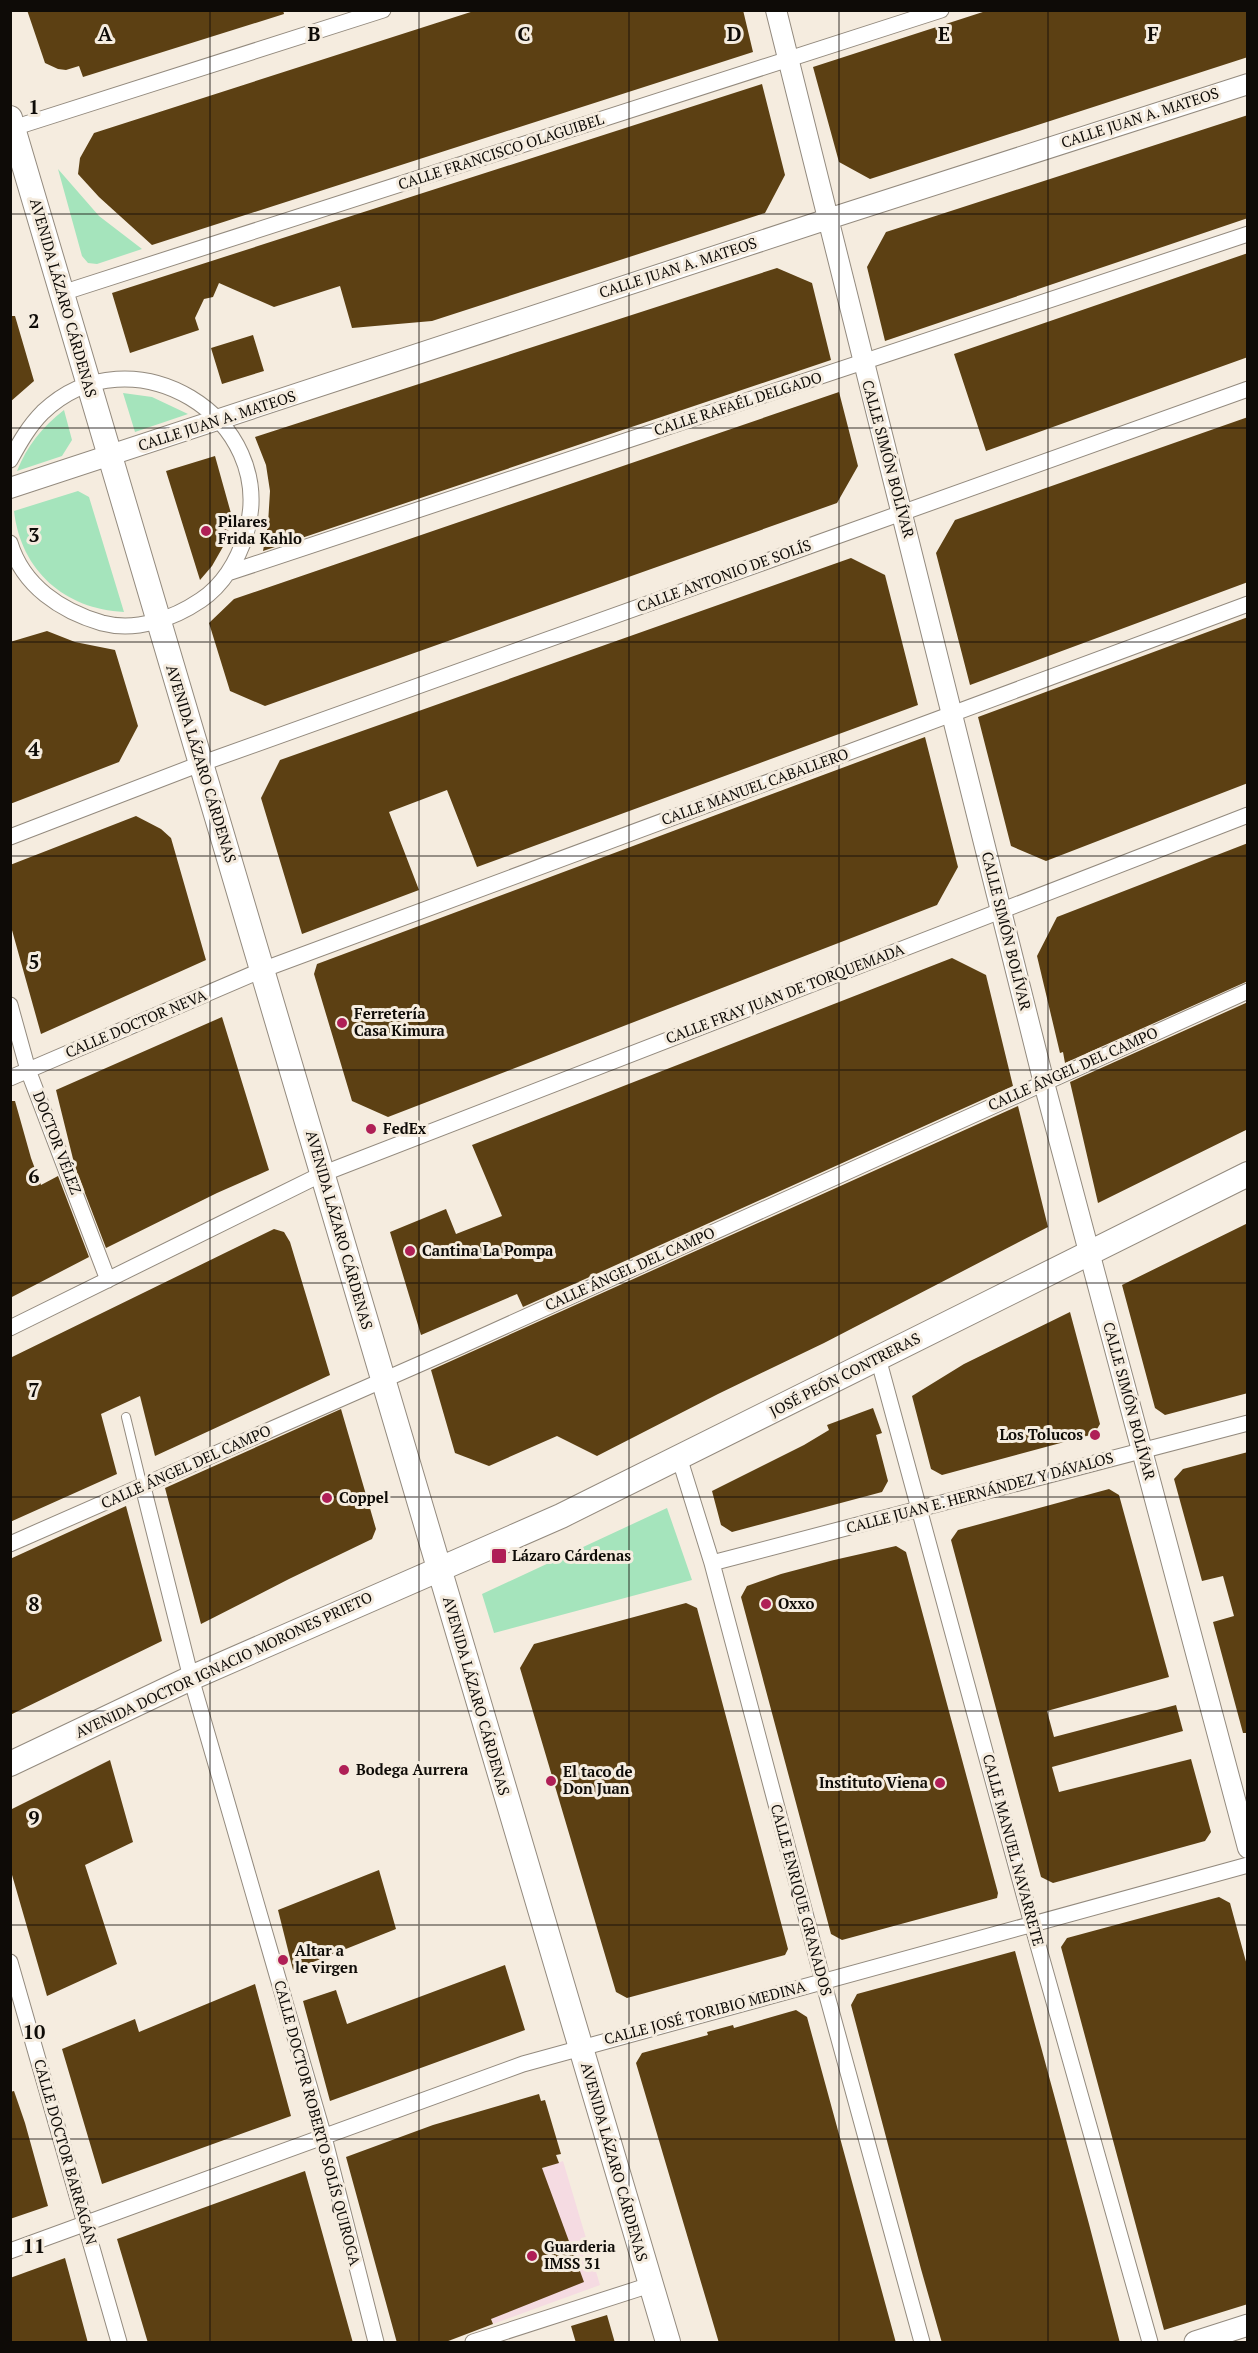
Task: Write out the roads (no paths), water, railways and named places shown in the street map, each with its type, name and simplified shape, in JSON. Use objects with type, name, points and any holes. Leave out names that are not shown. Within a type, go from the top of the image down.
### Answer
[{"type":"main road","name":"AVENIDA LÁZARO CÁRDENAS","points":[[12,125],[668,2343]]},
{"type":"main road","name":"JOSÉ PEÓN CONTRERAS","points":[[438,1568],[561,1516],[1248,1174]]},
{"type":"main road","name":"AVENIDA DOCTOR IGNACIO MORONES PRIETO","points":[[10,1764],[191,1678],[438,1568]]},
{"type":"main road","points":[[1195,2343],[1248,2325]]},
{"type":"street","points":[[12,125],[383,10]]},
{"type":"street","name":"CALLE SIMÓN BOLÍVAR","points":[[776,10],[1044,1083],[1248,1848]]},
{"type":"street","name":"CALLE FRANCISCO OLAGUIBEL","points":[[62,292],[941,10]]},
{"type":"street","name":"CALLE JUAN A. MATEOS","points":[[10,489],[828,219],[1248,84]]},
{"type":"street","name":"CALLE RAFAÉL DELGADO","points":[[228,573],[1248,234]]},
{"type":"street","points":[[10,460],[24,434],[44,411],[69,393],[104,381],[137,380],[160,383],[183,392],[220,420],[246,468],[251,495],[249,523],[242,549],[228,573],[209,595],[185,611],[158,621],[138,625],[107,624],[77,616],[50,600],[28,578],[10,543]]},
{"type":"street","name":"CALLE ANTONIO DE SOLÍS","points":[[10,837],[200,764],[1248,389]]},
{"type":"street","name":"CALLE MANUEL CABALLERO","points":[[262,970],[1248,604]]},
{"type":"street","name":"CALLE FRAY JUAN DE TORQUEMADA","points":[[10,1328],[322,1174],[1248,815]]},
{"type":"street","name":"CALLE DOCTOR NEVA","points":[[10,1078],[262,970]]},
{"type":"street","name":"CALLE ÁNGEL DEL CAMPO","points":[[10,1544],[383,1380],[1248,991]]},
{"type":"street","name":"DOCTOR VÉLEZ","points":[[10,1005],[28,1070],[108,1280]]},
{"type":"street","name":"CALLE MANUEL NAVARRETE","points":[[878,1358],[1149,2343]]},
{"type":"street","name":"CALLE JUAN E. HERNÁNDEZ Y DÁVALOS","points":[[712,1563],[1248,1423]]},
{"type":"street","name":"CALLE ENRIQUE GRANADOS","points":[[679,1457],[712,1563],[922,2343]]},
{"type":"street","name":"CALLE DOCTOR ROBERTO SOLÍS QUIROGA","points":[[143,1487],[191,1678],[324,2137],[376,2343]]},
{"type":"street","name":"CALLE JOSÉ TORIBIO MEDINA","points":[[10,2251],[522,2064],[1248,1865]]},
{"type":"street","name":"CALLE DOCTOR BARRAGÁN","points":[[10,1962],[119,2343]]},
{"type":"street","points":[[472,2343],[650,2285]]},
{"type":"lane","name":"CALLE DOCTOR ROBERTO SOLÍS QUIROGA","points":[[126,1417],[143,1487]]},
{"type":"place","name":"Pilares Frida Kahlo","points":[[206,531]]},
{"type":"place","name":"Ferretería Casa Kimura","points":[[342,1023]]},
{"type":"place","name":"FedEx","points":[[371,1129]]},
{"type":"place","name":"Cantina La Pompa","points":[[410,1251]]},
{"type":"place","name":"Los Tolucos","points":[[1095,1435]]},
{"type":"place","name":"Coppel","points":[[327,1498]]},
{"type":"place","name":"Lázaro Cárdenas","points":[[499,1556]]},
{"type":"place","name":"Oxxo","points":[[766,1604]]},
{"type":"place","name":"Bodega Aurrera","points":[[344,1770]]},
{"type":"place","name":"El taco de Don Juan","points":[[551,1781]]},
{"type":"place","name":"Instituto Viena","points":[[940,1783]]},
{"type":"place","name":"Altar a le virgen","points":[[283,1960]]},
{"type":"place","name":"Guarderia IMSS 31","points":[[532,2256]]}]
